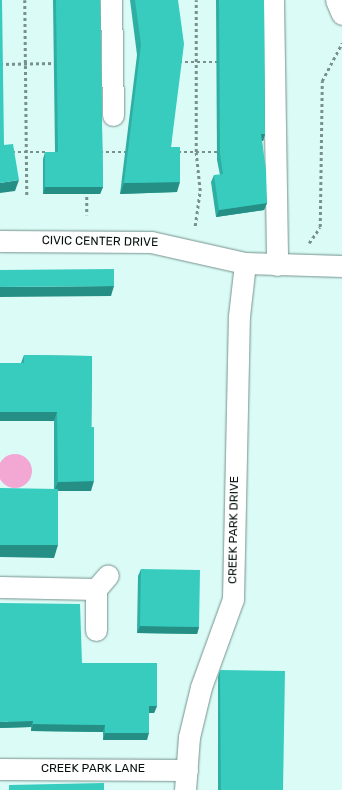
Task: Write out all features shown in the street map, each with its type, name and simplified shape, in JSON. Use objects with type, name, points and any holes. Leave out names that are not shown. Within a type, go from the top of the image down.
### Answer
[{"type":"street","points":[[111,0],[112,115]]},
{"type":"street","points":[[273,0],[277,265]]},
{"type":"street","points":[[336,0],[342,14]]},
{"type":"street","name":"CIVIC CENTER DRIVE","points":[[0,241],[151,242],[245,263],[342,266]]},
{"type":"street","name":"CREEK PARK DRIVE","points":[[185,790],[189,737],[201,687],[233,599],[239,316],[245,263]]},
{"type":"street","points":[[0,587],[102,582],[96,630]]},
{"type":"street","name":"CREEK PARK LANE","points":[[0,769],[187,770]]},
{"type":"path","points":[[25,0],[27,195]]},
{"type":"path","points":[[195,226],[200,191],[196,152],[196,0]]},
{"type":"path","points":[[309,243],[320,227],[322,81],[342,43]]},
{"type":"path","points":[[172,62],[225,62]]},
{"type":"path","points":[[0,64],[57,63]]},
{"type":"path","points":[[7,152],[49,152]]},
{"type":"path","points":[[93,152],[133,152]]},
{"type":"path","points":[[172,152],[228,152]]},
{"type":"path","points":[[86,184],[87,215]]},
{"type":"shaded area","points":[[12,454],[18,454],[22,455],[29,461],[32,471],[31,478],[25,485],[18,488],[12,488],[8,487],[1,481],[-2,474],[-2,468],[-1,464],[5,457]]},
{"type":"building","points":[[0,0],[2,0],[4,145],[13,144],[19,180],[0,183]]},
{"type":"building","points":[[56,0],[100,0],[103,187],[45,187],[45,152],[58,152]]},
{"type":"building","points":[[135,0],[178,0],[184,44],[171,147],[180,147],[180,182],[124,183],[141,45]]},
{"type":"building","points":[[219,0],[264,0],[265,134],[261,134],[266,170],[267,203],[219,210],[214,175],[223,174],[220,153]]},
{"type":"building","points":[[114,269],[114,286],[0,287],[0,270]]},
{"type":"building","points":[[24,355],[92,356],[91,427],[94,427],[94,481],[58,482],[57,412],[0,412],[0,363],[24,363]]},
{"type":"building","points":[[0,488],[58,489],[58,545],[0,545]]},
{"type":"building","points":[[141,569],[200,570],[199,627],[140,626]]},
{"type":"building","points":[[0,603],[80,604],[82,663],[157,663],[157,706],[149,706],[149,733],[105,733],[105,725],[33,724],[33,721],[0,722]]},
{"type":"building","points":[[220,670],[285,671],[283,790],[221,790]]},
{"type":"building","points":[[104,783],[104,790],[9,790],[9,785]]}]
